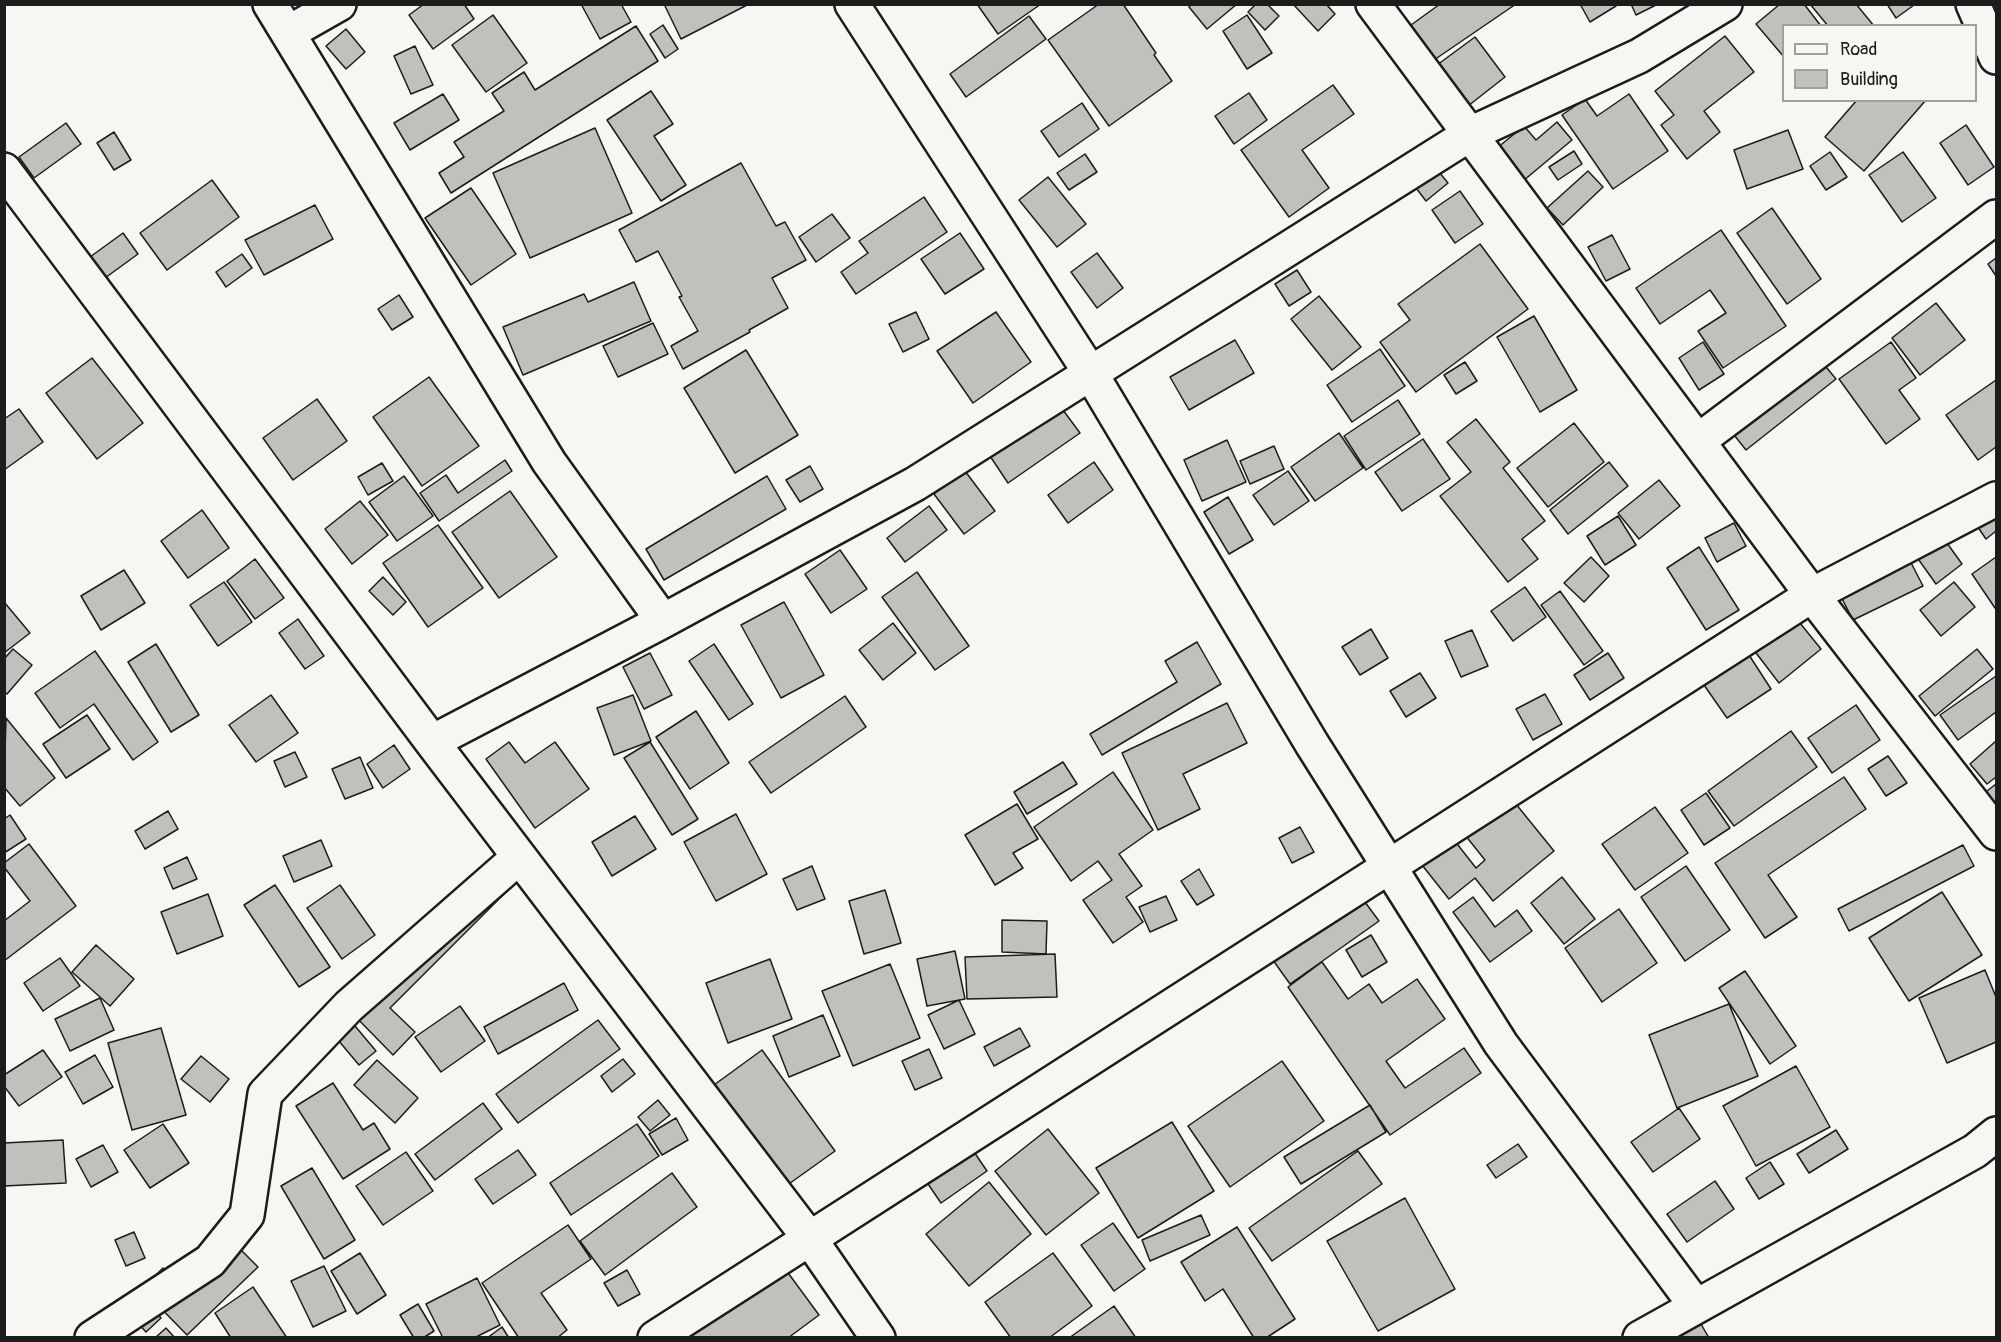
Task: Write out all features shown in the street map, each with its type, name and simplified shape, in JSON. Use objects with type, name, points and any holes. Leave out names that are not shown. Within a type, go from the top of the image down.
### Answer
[{"type":"street","points":[[270,4],[549,462],[663,621]]},
{"type":"street","points":[[288,33],[339,4]]},
{"type":"street","points":[[852,4],[1091,374],[1312,744],[1501,1044],[1696,1306]]},
{"type":"street","points":[[1373,4],[1812,595],[1996,833]]},
{"type":"street","points":[[432,742],[663,621],[915,484],[1470,135],[1639,56],[1725,4]]},
{"type":"street","points":[[1973,4],[1996,57]]},
{"type":"street","points":[[8,184],[810,1239],[878,1338]]},
{"type":"street","points":[[1698,441],[1996,217]]},
{"type":"street","points":[[655,1338],[1812,595],[1996,499]]},
{"type":"street","points":[[92,1338],[210,1261],[247,1215],[265,1094],[349,1006],[519,857]]},
{"type":"street","points":[[1640,1338],[1975,1151],[1996,1134]]},
{"type":"building","points":[[424,4],[464,4],[474,19],[433,49],[409,15]]},
{"type":"building","points":[[581,4],[621,4],[631,22],[600,39]]},
{"type":"building","points":[[664,4],[749,4],[681,39]]},
{"type":"building","points":[[977,4],[1041,4],[998,34]]},
{"type":"building","points":[[1099,4],[1123,4],[1172,81],[1109,126],[1048,40]]},
{"type":"building","points":[[1191,4],[1237,4],[1207,29],[1189,7]]},
{"type":"building","points":[[1256,4],[1267,4],[1279,16],[1265,30],[1248,12]]},
{"type":"building","points":[[1293,4],[1326,4],[1335,14],[1318,31]]},
{"type":"building","points":[[1440,4],[1516,4],[1434,60],[1411,25]]},
{"type":"building","points":[[1580,4],[1615,4],[1616,6],[1590,22]]},
{"type":"building","points":[[1631,4],[1658,4],[1636,15]]},
{"type":"building","points":[[1780,4],[1804,4],[1819,24],[1782,24],[1782,55],[1756,24]]},
{"type":"building","points":[[1810,4],[1856,4],[1872,24],[1826,24]]},
{"type":"building","points":[[1887,4],[1914,4],[1914,5],[1896,18]]},
{"type":"building","points":[[493,15],[527,63],[486,92],[452,45]]},
{"type":"building","points":[[1247,15],[1272,53],[1247,69],[1223,31]]},
{"type":"building","points":[[1029,16],[1046,39],[966,97],[950,74]]},
{"type":"building","points":[[663,25],[678,49],[665,58],[650,34]]},
{"type":"building","points":[[636,26],[658,61],[451,193],[439,173],[464,157],[454,142],[504,111],[492,93],[524,72],[535,90]]},
{"type":"building","points":[[346,29],[365,52],[346,69],[326,46]]},
{"type":"building","points":[[1725,36],[1754,72],[1704,111],[1720,132],[1687,159],[1661,125],[1674,115],[1655,91]]},
{"type":"building","points":[[1475,37],[1505,77],[1468,106],[1437,65]]},
{"type":"building","points":[[415,46],[433,85],[411,94],[394,56]]},
{"type":"building","points":[[1333,85],[1354,114],[1302,150],[1329,188],[1289,217],[1241,150]]},
{"type":"building","points":[[651,91],[673,124],[654,136],[686,185],[661,201],[607,120]]},
{"type":"building","points":[[1249,93],[1267,120],[1234,144],[1215,116]]},
{"type":"building","points":[[443,94],[459,120],[410,150],[394,123]]},
{"type":"building","points":[[1629,94],[1668,151],[1613,189],[1562,115],[1585,99],[1597,116]]},
{"type":"building","points":[[1855,102],[1924,102],[1864,171],[1825,137]]},
{"type":"building","points":[[1082,103],[1099,129],[1059,157],[1041,131]]},
{"type":"building","points":[[1557,122],[1572,140],[1523,181],[1497,148],[1524,126],[1536,140]]},
{"type":"building","points":[[66,123],[81,144],[34,178],[19,157]]},
{"type":"building","points":[[1966,125],[1994,167],[1968,185],[1940,143]]},
{"type":"building","points":[[595,128],[632,213],[530,258],[493,173]]},
{"type":"building","points":[[1788,130],[1803,169],[1747,189],[1734,150]]},
{"type":"building","points":[[114,132],[131,160],[114,170],[97,143]]},
{"type":"building","points":[[1574,151],[1582,164],[1558,180],[1549,167]]},
{"type":"building","points":[[1830,152],[1847,177],[1826,190],[1810,166]]},
{"type":"building","points":[[1903,152],[1936,198],[1902,222],[1869,175]]},
{"type":"building","points":[[1085,154],[1097,172],[1069,190],[1057,173]]},
{"type":"building","points":[[741,163],[776,226],[785,222],[806,260],[772,278],[788,308],[683,369],[671,346],[698,331],[679,297],[682,296],[658,251],[636,262],[619,230]]},
{"type":"building","points":[[1435,167],[1448,183],[1426,201],[1413,184]]},
{"type":"building","points":[[1588,171],[1603,187],[1563,225],[1547,208]]},
{"type":"building","points":[[1048,177],[1086,224],[1057,247],[1019,200]]},
{"type":"building","points":[[212,180],[239,217],[167,270],[140,233]]},
{"type":"building","points":[[471,188],[516,254],[471,285],[425,218]]},
{"type":"building","points":[[1460,191],[1483,224],[1455,243],[1432,210]]},
{"type":"building","points":[[924,197],[947,232],[856,294],[841,272],[868,253],[859,241]]},
{"type":"building","points":[[315,205],[333,239],[264,275],[245,240]]},
{"type":"building","points":[[1772,208],[1821,279],[1787,304],[1737,233]]},
{"type":"building","points":[[832,214],[850,238],[816,262],[799,237]]},
{"type":"building","points":[[1721,230],[1786,326],[1723,368],[1698,331],[1726,313],[1710,290],[1660,324],[1636,288]]},
{"type":"building","points":[[123,233],[138,254],[105,278],[90,257]]},
{"type":"building","points":[[960,233],[984,269],[945,294],[921,259]]},
{"type":"building","points":[[1612,235],[1630,269],[1606,281],[1588,247]]},
{"type":"building","points":[[1480,244],[1528,309],[1416,392],[1380,342],[1410,320],[1398,304]]},
{"type":"building","points":[[1097,253],[1123,288],[1097,308],[1071,272]]},
{"type":"building","points":[[242,254],[252,268],[226,287],[216,272]]},
{"type":"building","points":[[1996,258],[1996,276],[1988,264]]},
{"type":"building","points":[[1297,270],[1311,292],[1289,306],[1275,284]]},
{"type":"building","points":[[634,282],[651,321],[523,375],[503,327],[584,294],[588,302]]},
{"type":"building","points":[[399,295],[413,317],[392,330],[378,309]]},
{"type":"building","points":[[1319,296],[1361,347],[1332,370],[1291,319]]},
{"type":"building","points":[[1936,303],[1965,340],[1920,375],[1892,338]]},
{"type":"building","points":[[916,312],[929,339],[903,352],[889,324]]},
{"type":"building","points":[[996,312],[1031,362],[973,403],[937,351]]},
{"type":"building","points":[[1534,316],[1577,390],[1540,412],[1497,337]]},
{"type":"building","points":[[653,323],[668,354],[618,377],[603,346]]},
{"type":"building","points":[[1235,340],[1254,373],[1189,410],[1170,377]]},
{"type":"building","points":[[1703,342],[1724,374],[1699,390],[1679,358]]},
{"type":"building","points":[[1891,342],[1916,378],[1899,390],[1920,419],[1886,444],[1839,379]]},
{"type":"building","points":[[1380,349],[1405,386],[1352,422],[1327,385]]},
{"type":"building","points":[[746,350],[798,435],[735,473],[684,388]]},
{"type":"building","points":[[1812,350],[1836,379],[1746,450],[1723,421]]},
{"type":"building","points":[[92,358],[143,423],[97,459],[46,393]]},
{"type":"building","points":[[1465,362],[1477,381],[1456,394],[1444,375]]},
{"type":"building","points":[[429,377],[479,446],[422,486],[373,417]]},
{"type":"building","points":[[1996,380],[1996,447],[1978,460],[1946,415]]},
{"type":"building","points":[[317,399],[347,441],[293,480],[263,438]]},
{"type":"building","points":[[1398,400],[1420,434],[1366,470],[1344,436]]},
{"type":"building","points":[[1060,406],[1080,433],[1008,483],[990,456]]},
{"type":"building","points":[[19,409],[43,442],[4,470],[4,419]]},
{"type":"building","points":[[1476,419],[1510,462],[1503,468],[1545,521],[1522,539],[1538,559],[1508,582],[1440,496],[1471,472],[1447,442]]},
{"type":"building","points":[[1574,423],[1604,462],[1548,507],[1517,468]]},
{"type":"building","points":[[1339,433],[1363,468],[1315,501],[1291,467]]},
{"type":"building","points":[[1423,439],[1450,479],[1402,511],[1375,472]]},
{"type":"building","points":[[1227,440],[1246,482],[1202,501],[1184,460]]},
{"type":"building","points":[[1274,446],[1284,469],[1250,484],[1240,461]]},
{"type":"building","points":[[505,460],[512,471],[439,521],[420,493],[446,475],[458,493]]},
{"type":"building","points":[[1094,462],[1113,490],[1068,523],[1048,495]]},
{"type":"building","points":[[1609,462],[1628,486],[1568,534],[1550,510]]},
{"type":"building","points":[[382,463],[393,481],[368,495],[358,477]]},
{"type":"building","points":[[810,466],[823,489],[800,502],[786,480]]},
{"type":"building","points":[[965,471],[995,511],[964,534],[934,494]]},
{"type":"building","points":[[1288,471],[1309,501],[1274,525],[1253,495]]},
{"type":"building","points":[[404,476],[433,516],[397,541],[369,502]]},
{"type":"building","points":[[767,476],[786,509],[664,580],[646,549]]},
{"type":"building","points":[[1659,480],[1680,506],[1639,539],[1618,513]]},
{"type":"building","points":[[510,491],[557,557],[499,598],[452,532]]},
{"type":"building","points":[[1228,497],[1253,540],[1229,554],[1204,512]]},
{"type":"building","points":[[360,501],[388,535],[352,564],[325,529]]},
{"type":"building","points":[[929,506],[947,530],[905,562],[887,538]]},
{"type":"building","points":[[1996,507],[1996,531],[1986,539],[1975,523]]},
{"type":"building","points":[[202,510],[229,548],[188,578],[161,541]]},
{"type":"building","points":[[1618,516],[1636,545],[1605,565],[1587,536]]},
{"type":"building","points":[[1734,523],[1746,546],[1717,562],[1705,538]]},
{"type":"building","points":[[438,525],[483,588],[428,627],[383,563]]},
{"type":"building","points":[[1942,536],[1962,564],[1936,584],[1916,556]]},
{"type":"building","points":[[1699,547],[1739,610],[1706,630],[1667,568]]},
{"type":"building","points":[[840,550],[867,589],[831,613],[805,574]]},
{"type":"building","points":[[1906,553],[1923,586],[1853,620],[1836,587]]},
{"type":"building","points":[[1591,557],[1609,576],[1584,602],[1564,583]]},
{"type":"building","points":[[1996,557],[1996,607],[1995,608],[1972,574]]},
{"type":"building","points":[[255,559],[284,598],[255,619],[227,581]]},
{"type":"building","points":[[124,570],[145,603],[101,630],[81,596]]},
{"type":"building","points":[[917,572],[969,646],[935,670],[882,597]]},
{"type":"building","points":[[383,577],[406,602],[393,615],[369,591]]},
{"type":"building","points":[[224,582],[252,622],[218,646],[190,605]]},
{"type":"building","points":[[1954,582],[1975,607],[1941,636],[1920,610]]},
{"type":"building","points":[[1525,587],[1546,617],[1513,641],[1491,611]]},
{"type":"building","points":[[1560,591],[1603,651],[1584,665],[1541,605]]},
{"type":"building","points":[[4,602],[30,633],[4,653]]},
{"type":"building","points":[[784,602],[824,675],[781,698],[741,625]]},
{"type":"building","points":[[1791,612],[1821,649],[1779,683],[1750,645]]},
{"type":"building","points":[[298,619],[324,656],[305,669],[279,633]]},
{"type":"building","points":[[893,623],[916,653],[883,680],[859,650]]},
{"type":"building","points":[[1371,629],[1388,658],[1360,675],[1342,647]]},
{"type":"building","points":[[1472,630],[1488,666],[1461,677],[1445,641]]},
{"type":"building","points":[[1197,642],[1221,684],[1102,755],[1090,734],[1177,682],[1165,661]]},
{"type":"building","points":[[156,644],[199,715],[171,732],[128,662]]},
{"type":"building","points":[[714,644],[753,704],[729,720],[689,661]]},
{"type":"building","points":[[13,649],[32,665],[7,694],[4,692],[4,659]]},
{"type":"building","points":[[1977,649],[1993,669],[1935,716],[1919,696]]},
{"type":"building","points":[[95,651],[158,742],[133,760],[94,704],[60,728],[35,693]]},
{"type":"building","points":[[650,653],[672,695],[644,709],[623,667]]},
{"type":"building","points":[[1608,653],[1624,678],[1590,700],[1574,675]]},
{"type":"building","points":[[1749,655],[1771,689],[1727,718],[1704,685]]},
{"type":"building","points":[[1420,673],[1436,698],[1406,717],[1390,691]]},
{"type":"building","points":[[1996,676],[1996,712],[1958,740],[1940,715]]},
{"type":"building","points":[[1545,694],[1562,724],[1533,740],[1516,709]]},
{"type":"building","points":[[271,695],[298,733],[256,762],[229,725]]},
{"type":"building","points":[[633,695],[651,741],[614,755],[597,708]]},
{"type":"building","points":[[845,696],[866,727],[771,793],[749,762]]},
{"type":"building","points":[[1227,703],[1247,743],[1183,774],[1200,809],[1158,830],[1122,753]]},
{"type":"building","points":[[1856,705],[1880,740],[1832,773],[1808,738]]},
{"type":"building","points":[[696,711],[729,763],[690,789],[656,737]]},
{"type":"building","points":[[87,715],[110,749],[66,778],[43,744]]},
{"type":"building","points":[[6,718],[55,778],[20,806],[4,787]]},
{"type":"building","points":[[1791,731],[1817,767],[1734,826],[1708,791]]},
{"type":"building","points":[[1996,741],[1996,777],[1987,784],[1970,764]]},
{"type":"building","points":[[509,742],[525,763],[555,742],[589,789],[535,828],[486,759]]},
{"type":"building","points":[[650,742],[698,819],[672,835],[624,758]]},
{"type":"building","points":[[394,745],[410,769],[383,788],[367,764]]},
{"type":"building","points":[[295,752],[307,777],[285,787],[274,761]]},
{"type":"building","points":[[1888,756],[1907,783],[1886,796],[1868,769]]},
{"type":"building","points":[[360,757],[373,788],[345,799],[332,769]]},
{"type":"building","points":[[1063,762],[1077,784],[1027,814],[1014,792]]},
{"type":"building","points":[[1113,772],[1153,830],[1119,854],[1142,886],[1126,897],[1143,922],[1113,943],[1083,900],[1112,880],[1098,861],[1071,881],[1034,827]]},
{"type":"building","points":[[1844,777],[1866,809],[1768,875],[1797,917],[1765,938],[1715,863]]},
{"type":"building","points":[[1996,784],[1996,811],[1983,794]]},
{"type":"building","points":[[1507,793],[1554,851],[1493,901],[1475,878],[1449,899],[1422,865],[1454,840],[1476,868],[1485,860],[1461,830]]},
{"type":"building","points":[[1706,793],[1730,828],[1704,845],[1681,810]]},
{"type":"building","points":[[1017,804],[1038,839],[1013,853],[1023,868],[995,885],[965,835]]},
{"type":"building","points":[[1655,807],[1688,853],[1635,890],[1602,844]]},
{"type":"building","points":[[168,811],[178,829],[145,849],[135,831]]},
{"type":"building","points":[[736,814],[767,874],[716,901],[684,842]]},
{"type":"building","points":[[10,815],[26,839],[4,853],[4,819]]},
{"type":"building","points":[[635,816],[656,849],[612,876],[592,842]]},
{"type":"building","points":[[1300,827],[1314,852],[1292,863],[1279,838]]},
{"type":"building","points":[[321,840],[332,866],[294,882],[283,856]]},
{"type":"building","points":[[29,844],[76,906],[4,961],[4,921],[30,901],[4,867],[4,863]]},
{"type":"building","points":[[1963,845],[1974,866],[1849,931],[1838,909]]},
{"type":"building","points":[[187,857],[197,879],[173,889],[164,868]]},
{"type":"building","points":[[812,866],[825,899],[797,910],[783,879]]},
{"type":"building","points":[[1686,866],[1730,930],[1685,961],[1641,897]]},
{"type":"building","points":[[1199,869],[1214,895],[1197,905],[1181,881]]},
{"type":"building","points":[[488,872],[507,891],[390,1008],[415,1032],[393,1055],[350,1011]]},
{"type":"building","points":[[1562,877],[1595,919],[1564,944],[1531,903]]},
{"type":"building","points":[[275,885],[330,967],[299,987],[244,905]]},
{"type":"building","points":[[340,885],[375,935],[342,959],[307,908]]},
{"type":"building","points":[[885,890],[901,943],[864,954],[849,901]]},
{"type":"building","points":[[1942,892],[1982,955],[1909,1001],[1869,938]]},
{"type":"building","points":[[208,894],[223,936],[177,954],[161,912]]},
{"type":"building","points":[[1359,894],[1379,921],[1290,984],[1270,956]]},
{"type":"building","points":[[1166,896],[1177,920],[1150,932],[1139,907]]},
{"type":"building","points":[[1473,897],[1495,927],[1517,910],[1532,931],[1490,962],[1453,912]]},
{"type":"building","points":[[1619,909],[1657,963],[1602,1002],[1565,948]]},
{"type":"building","points":[[1002,920],[1047,921],[1046,954],[1002,952]]},
{"type":"building","points":[[1371,935],[1387,962],[1362,977],[1346,950]]},
{"type":"building","points":[[96,945],[134,979],[110,1006],[72,972]]},
{"type":"building","points":[[955,951],[965,999],[927,1006],[917,959]]},
{"type":"building","points":[[1055,954],[1057,997],[967,999],[965,957]]},
{"type":"building","points":[[60,958],[80,986],[43,1011],[24,983]]},
{"type":"building","points":[[770,959],[792,1019],[728,1043],[706,983]]},
{"type":"building","points":[[1322,962],[1348,999],[1369,984],[1382,1003],[1417,979],[1445,1019],[1386,1061],[1405,1088],[1464,1048],[1481,1073],[1390,1135],[1288,987]]},
{"type":"building","points":[[890,964],[920,1038],[853,1066],[822,991]]},
{"type":"building","points":[[1985,970],[1996,997],[1996,1042],[1947,1063],[1919,998]]},
{"type":"building","points":[[1745,971],[1796,1046],[1770,1064],[1719,988]]},
{"type":"building","points":[[564,983],[578,1010],[498,1054],[484,1027]]},
{"type":"building","points":[[100,998],[114,1030],[70,1051],[55,1019]]},
{"type":"building","points":[[959,1000],[975,1034],[944,1049],[928,1015]]},
{"type":"building","points":[[1729,1004],[1758,1076],[1677,1108],[1649,1035]]},
{"type":"building","points":[[460,1006],[485,1041],[441,1072],[415,1037]]},
{"type":"building","points":[[823,1015],[840,1056],[789,1077],[773,1036]]},
{"type":"building","points":[[598,1020],[620,1049],[518,1123],[496,1094]]},
{"type":"building","points":[[355,1026],[376,1051],[359,1065],[338,1040]]},
{"type":"building","points":[[161,1028],[186,1115],[132,1130],[108,1043]]},
{"type":"building","points":[[1020,1028],[1030,1046],[994,1066],[984,1047]]},
{"type":"building","points":[[929,1049],[942,1078],[915,1090],[902,1061]]},
{"type":"building","points":[[43,1050],[62,1077],[19,1106],[4,1086],[4,1075]]},
{"type":"building","points":[[762,1050],[835,1151],[786,1186],[714,1085]]},
{"type":"building","points":[[95,1055],[113,1087],[83,1104],[65,1072]]},
{"type":"building","points":[[201,1056],[229,1079],[210,1102],[181,1079]]},
{"type":"building","points":[[623,1059],[635,1074],[612,1092],[601,1076]]},
{"type":"building","points":[[377,1060],[418,1098],[395,1123],[354,1085]]},
{"type":"building","points":[[1282,1061],[1324,1121],[1230,1187],[1188,1126]]},
{"type":"building","points":[[1796,1066],[1830,1127],[1756,1166],[1723,1106]]},
{"type":"building","points":[[333,1083],[363,1130],[374,1123],[390,1149],[343,1179],[296,1106]]},
{"type":"building","points":[[658,1100],[670,1115],[650,1131],[638,1117]]},
{"type":"building","points":[[483,1103],[502,1129],[435,1180],[415,1154]]},
{"type":"building","points":[[1370,1105],[1386,1132],[1301,1184],[1284,1157]]},
{"type":"building","points":[[1679,1108],[1700,1139],[1653,1172],[1631,1142]]},
{"type":"building","points":[[676,1118],[688,1140],[662,1155],[649,1134]]},
{"type":"building","points":[[1172,1122],[1214,1191],[1138,1238],[1096,1168]]},
{"type":"building","points":[[163,1124],[189,1163],[150,1188],[124,1150]]},
{"type":"building","points":[[637,1124],[659,1156],[571,1215],[550,1183]]},
{"type":"building","points":[[1048,1129],[1099,1193],[1046,1235],[995,1171]]},
{"type":"building","points":[[1836,1130],[1848,1149],[1809,1173],[1797,1154]]},
{"type":"building","points":[[63,1140],[66,1183],[4,1186],[4,1143]]},
{"type":"building","points":[[1518,1144],[1527,1157],[1496,1178],[1487,1165]]},
{"type":"building","points":[[103,1145],[118,1172],[91,1187],[76,1159]]},
{"type":"building","points":[[970,1146],[987,1171],[941,1203],[924,1178]]},
{"type":"building","points":[[518,1150],[536,1175],[493,1204],[475,1179]]},
{"type":"building","points":[[1358,1151],[1382,1184],[1272,1261],[1249,1228]]},
{"type":"building","points":[[406,1152],[433,1191],[383,1225],[356,1186]]},
{"type":"building","points":[[1770,1162],[1784,1184],[1759,1199],[1746,1178]]},
{"type":"building","points":[[312,1168],[355,1240],[324,1259],[281,1186]]},
{"type":"building","points":[[672,1173],[697,1207],[605,1275],[580,1241]]},
{"type":"building","points":[[1715,1181],[1734,1209],[1687,1242],[1667,1214]]},
{"type":"building","points":[[989,1182],[1031,1234],[969,1286],[926,1234]]},
{"type":"building","points":[[1405,1198],[1455,1289],[1378,1331],[1327,1241]]},
{"type":"building","points":[[1201,1215],[1210,1235],[1150,1261],[1142,1240]]},
{"type":"building","points":[[1113,1223],[1145,1269],[1114,1291],[1081,1245]]},
{"type":"building","points":[[568,1225],[591,1259],[541,1293],[567,1330],[557,1338],[519,1338],[482,1283]]},
{"type":"building","points":[[1237,1227],[1295,1319],[1266,1338],[1254,1338],[1223,1289],[1205,1301],[1181,1262]]},
{"type":"building","points":[[134,1232],[145,1258],[126,1266],[115,1240]]},
{"type":"building","points":[[227,1236],[258,1267],[187,1335],[142,1289],[163,1268],[178,1283]]},
{"type":"building","points":[[360,1253],[386,1295],[357,1314],[331,1271]]},
{"type":"building","points":[[1053,1253],[1092,1306],[1049,1338],[1011,1338],[985,1302]]},
{"type":"building","points":[[324,1266],[346,1311],[313,1327],[291,1281]]},
{"type":"building","points":[[783,1266],[819,1315],[788,1338],[635,1338],[712,1282]]},
{"type":"building","points":[[627,1270],[640,1294],[618,1306],[604,1283]]},
{"type":"building","points":[[477,1278],[500,1325],[474,1338],[443,1338],[426,1304]]},
{"type":"building","points":[[253,1287],[287,1338],[231,1338],[215,1313]]},
{"type":"building","points":[[141,1295],[161,1318],[146,1332],[126,1310]]},
{"type":"building","points":[[418,1304],[434,1331],[423,1338],[414,1338],[400,1315]]},
{"type":"building","points":[[1114,1306],[1136,1338],[1069,1338]]},
{"type":"building","points":[[1697,1317],[1709,1338],[1680,1338],[1675,1330]]},
{"type":"building","points":[[502,1327],[509,1338],[487,1338]]},
{"type":"building","points":[[166,1328],[175,1338],[155,1338]]}]
